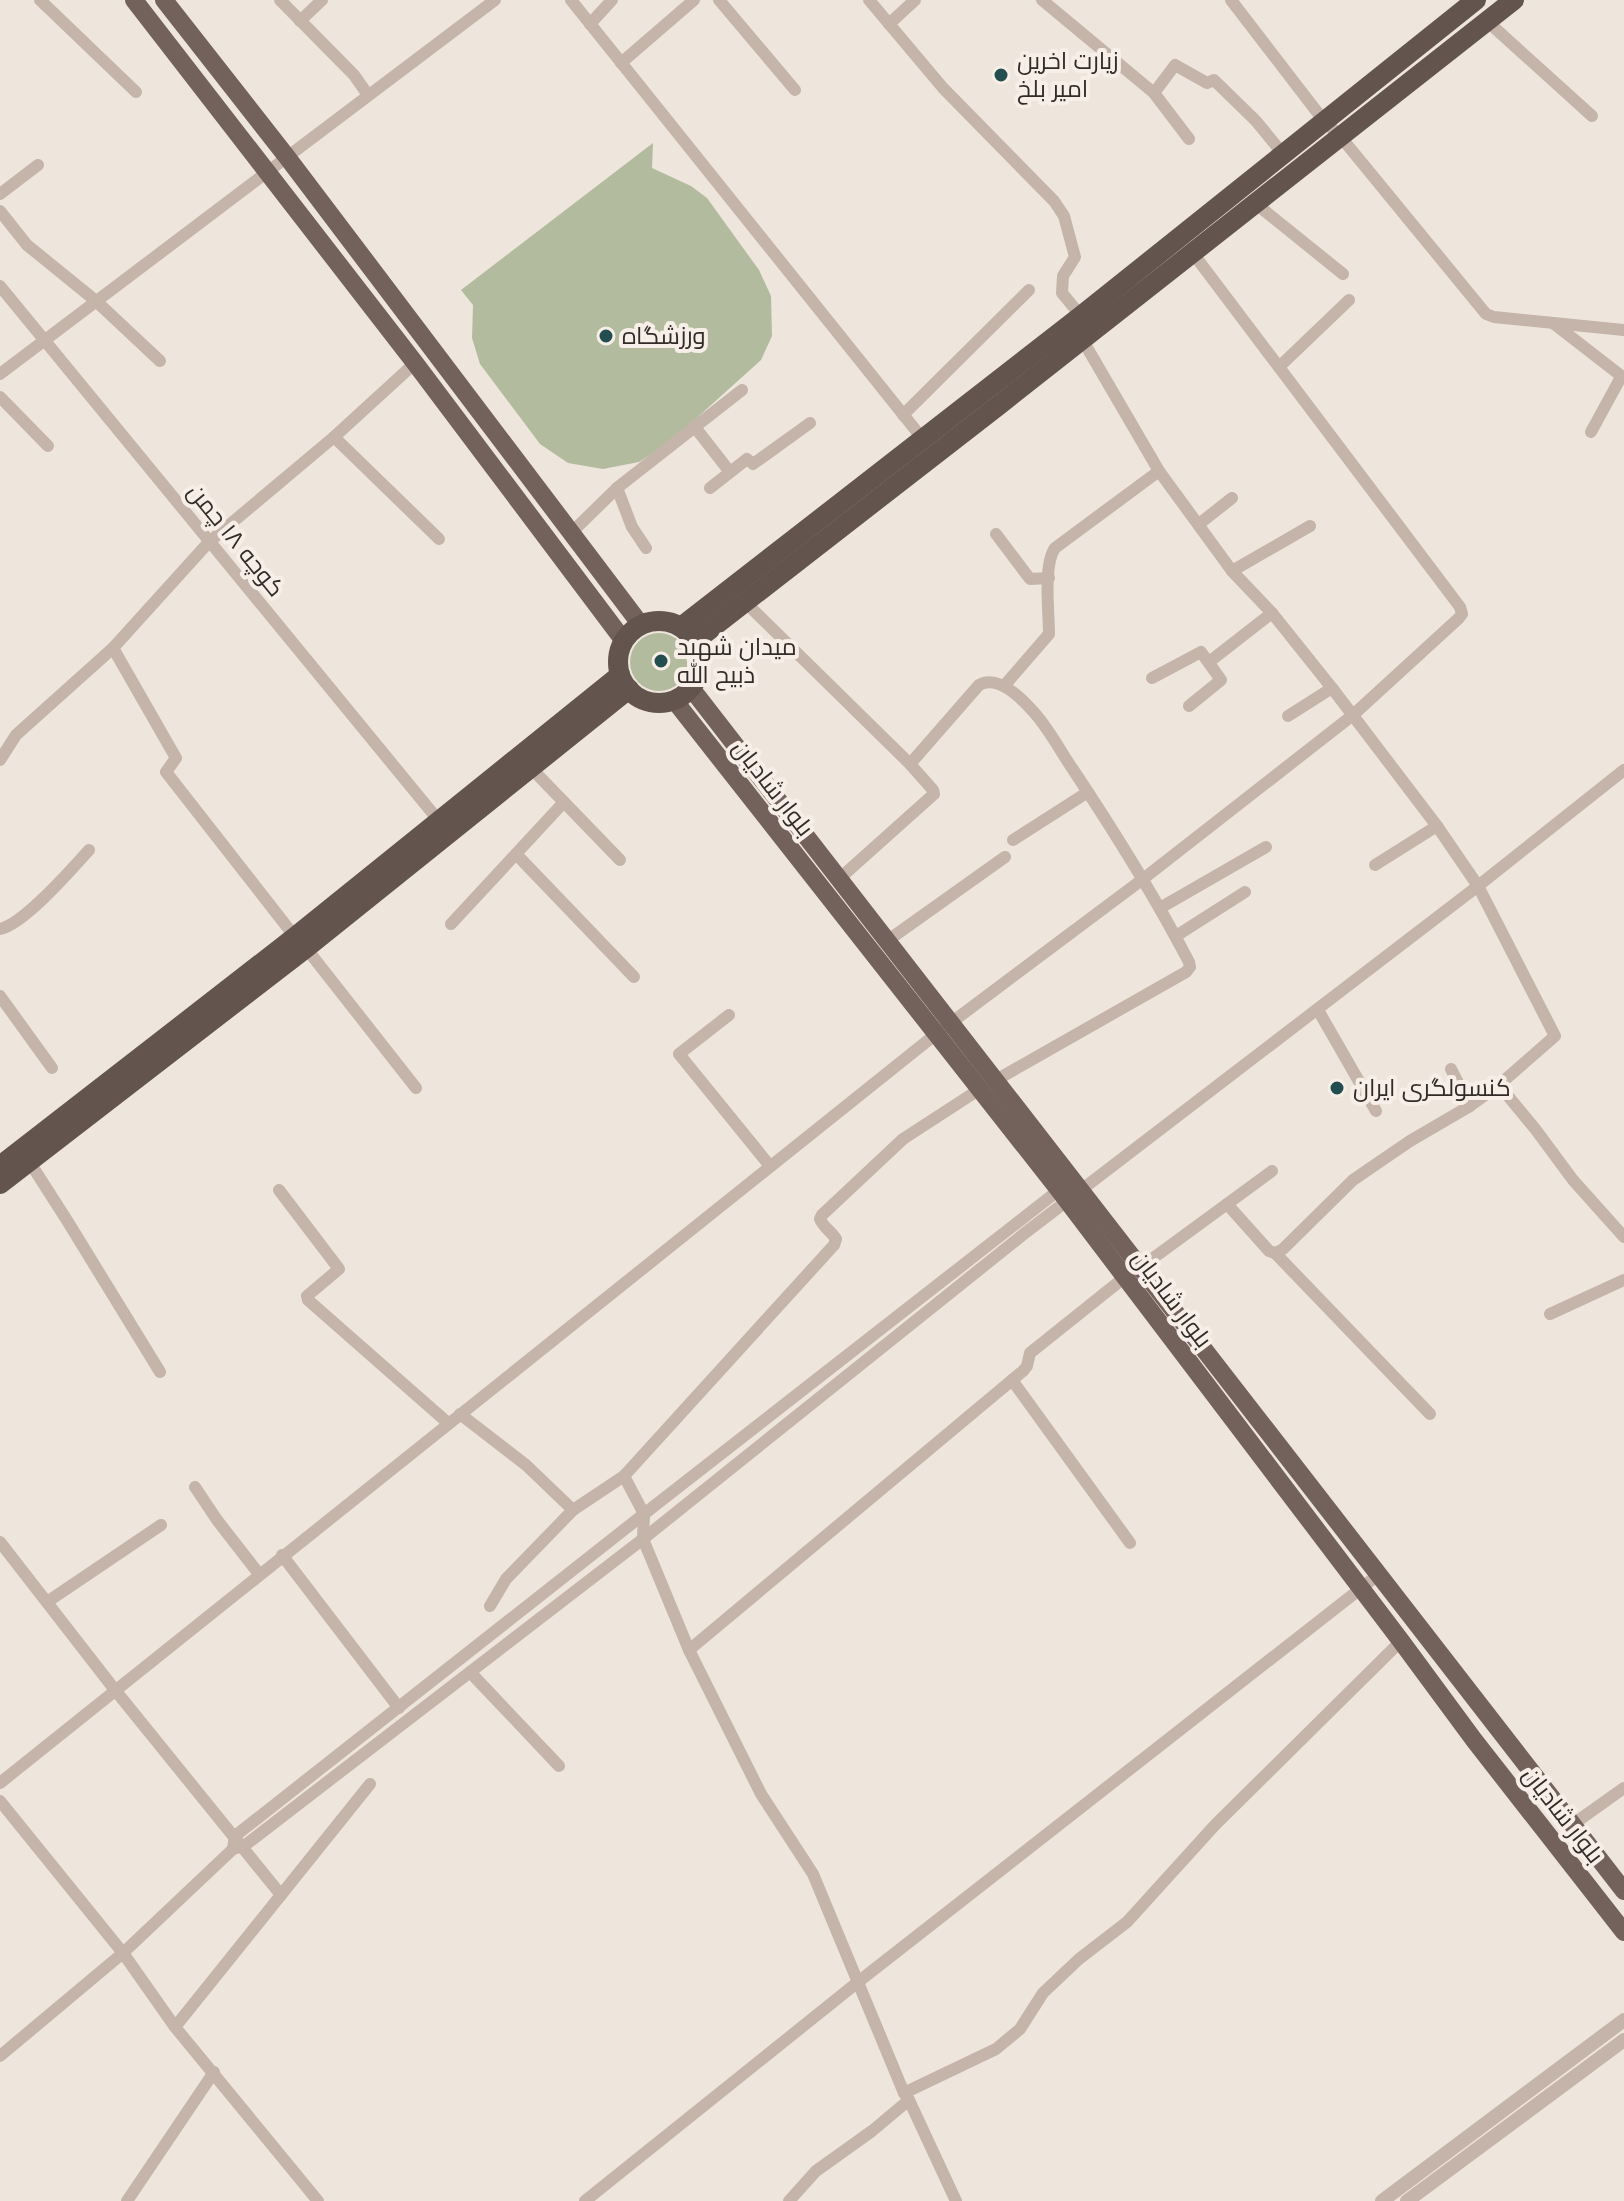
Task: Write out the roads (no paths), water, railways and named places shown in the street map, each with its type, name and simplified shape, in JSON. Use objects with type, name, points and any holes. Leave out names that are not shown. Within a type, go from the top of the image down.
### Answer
[{"type":"highway","points":[[688,634],[922,438],[1081,316],[1476,0]]},
{"type":"highway","points":[[688,634],[746,603],[1514,0]]},
{"type":"highway","points":[[654,621],[668,622],[688,634],[699,653],[697,678],[682,694],[662,703],[638,697],[624,682],[618,657],[624,641],[641,625],[654,621]]},
{"type":"highway","points":[[0,1184],[300,942],[439,821],[624,682]]},
{"type":"highway","points":[[0,1166],[531,768],[624,682]]},
{"type":"main road","points":[[134,0],[415,363],[624,641]]},
{"type":"main road","points":[[164,0],[287,157],[641,625]]},
{"type":"main road","name":"بلوار شادیان","points":[[682,694],[839,879],[887,941],[943,1028]]},
{"type":"main road","name":"بلوار شادیان","points":[[682,694],[988,1085],[1069,1194],[1378,1575],[1624,1891]]},
{"type":"main road","name":"بلوار شادیان","points":[[1133,1272],[1474,1740],[1624,1932]]},
{"type":"street","points":[[40,0],[136,92]]},
{"type":"street","points":[[280,0],[354,75],[368,95]]},
{"type":"street","points":[[300,21],[322,0]]},
{"type":"street","points":[[0,374],[495,0]]},
{"type":"street","points":[[571,0],[922,438]]},
{"type":"street","points":[[590,24],[612,0]]},
{"type":"street","points":[[621,63],[694,0]]},
{"type":"street","points":[[719,0],[795,90]]},
{"type":"street","points":[[869,0],[943,88],[1054,201],[1064,216],[1075,257],[1063,276],[1062,293],[1081,316],[1082,339],[1159,471],[1232,571],[1272,613],[1437,826],[1478,886],[1555,1036],[1470,1106],[1410,1141],[1353,1180],[1283,1249],[1275,1253]]},
{"type":"street","points":[[889,24],[915,0]]},
{"type":"street","points":[[1042,0],[1154,93],[1189,139]]},
{"type":"street","points":[[1231,0],[1324,121],[1340,136],[1486,314],[1624,330]]},
{"type":"street","points":[[1487,21],[1592,116]]},
{"type":"street","points":[[1154,93],[1175,65],[1207,83],[1214,80],[1256,121],[1283,154]]},
{"type":"street","points":[[0,194],[38,165]]},
{"type":"street","points":[[1255,203],[1343,274]]},
{"type":"street","points":[[0,211],[27,245],[96,301],[160,361]]},
{"type":"street","points":[[0,1783],[943,1028],[1143,879],[1353,715],[1462,614],[1460,607],[1192,252]]},
{"type":"street","name":"كوچه ١٨ چمن","points":[[0,286],[439,821]]},
{"type":"street","points":[[903,415],[1029,290]]},
{"type":"street","points":[[1279,367],[1349,300]]},
{"type":"street","points":[[1553,323],[1623,377],[1591,432]]},
{"type":"street","points":[[0,760],[16,735],[113,648],[209,542],[334,437],[415,363]]},
{"type":"street","points":[[570,534],[617,488],[742,390]]},
{"type":"street","points":[[0,397],[48,446]]},
{"type":"street","points":[[710,488],[747,459],[753,464],[760,460],[810,423]]},
{"type":"street","points":[[694,426],[730,472]]},
{"type":"street","points":[[334,437],[439,539]]},
{"type":"street","points":[[1004,686],[1049,634],[1049,578],[1051,554],[1055,548],[1159,471]]},
{"type":"street","points":[[617,488],[632,527],[646,548]]},
{"type":"street","points":[[1199,524],[1232,498]]},
{"type":"street","points":[[1232,571],[1310,526]]},
{"type":"street","points":[[996,534],[1030,579],[1049,578]]},
{"type":"street","points":[[746,603],[933,790],[934,794],[839,879]]},
{"type":"street","points":[[1209,662],[1272,613]]},
{"type":"street","points":[[113,648],[176,758],[166,772],[416,1088]]},
{"type":"street","points":[[1152,678],[1203,653],[1221,680],[1189,706]]},
{"type":"street","points":[[490,1606],[506,1579],[573,1510],[624,1476],[834,1245],[836,1239],[822,1225],[822,1215],[903,1139],[988,1085],[1190,967],[1160,908],[1088,792],[1032,709],[1004,686],[987,682],[979,685],[910,764]]},
{"type":"street","points":[[1288,716],[1332,688]]},
{"type":"street","points":[[531,768],[620,860]]},
{"type":"street","points":[[0,2056],[123,1953],[237,1844],[399,1708],[644,1514],[1318,1010],[1624,770]]},
{"type":"street","points":[[1013,840],[1088,792]]},
{"type":"street","points":[[451,924],[564,802]]},
{"type":"street","points":[[1375,865],[1437,826]]},
{"type":"street","points":[[1160,908],[1266,847]]},
{"type":"street","points":[[0,929],[9,926],[46,896],[89,850]]},
{"type":"street","points":[[516,854],[634,977]]},
{"type":"street","points":[[887,941],[1005,857]]},
{"type":"street","points":[[1176,936],[1245,892]]},
{"type":"street","points":[[0,996],[52,1068]]},
{"type":"street","points":[[1318,1010],[1376,1111]]},
{"type":"street","points":[[729,1015],[679,1054],[770,1166]]},
{"type":"street","points":[[1451,1069],[1470,1106]]},
{"type":"street","points":[[1499,1085],[1573,1180],[1622,1229]]},
{"type":"street","points":[[29,1161],[160,1372]]},
{"type":"street","points":[[689,1650],[1026,1369],[1030,1353],[1133,1272],[1272,1171]]},
{"type":"street","points":[[279,1190],[339,1269],[306,1298],[448,1423]]},
{"type":"street","points":[[237,1844],[470,1672],[643,1539],[1069,1194]]},
{"type":"street","points":[[1227,1204],[1269,1251],[1275,1253],[1430,1414]]},
{"type":"street","points":[[1550,1314],[1624,1280]]},
{"type":"street","points":[[1012,1380],[1130,1543]]},
{"type":"street","points":[[460,1414],[526,1465],[573,1510]]},
{"type":"street","points":[[624,1476],[644,1514],[643,1539],[689,1650],[761,1794],[813,1874],[906,2097],[956,2201]]},
{"type":"street","points":[[195,1487],[259,1574]]},
{"type":"street","points":[[47,1602],[161,1525]]},
{"type":"street","points":[[0,1542],[237,1844],[281,1895]]},
{"type":"street","points":[[282,1555],[399,1708]]},
{"type":"street","points":[[585,2201],[858,1982],[1378,1575]]},
{"type":"street","points":[[789,2201],[816,2171],[872,2131],[906,2097],[996,2049],[1020,2029],[1043,1993],[1079,1959],[1127,1922],[1215,1825],[1401,1641]]},
{"type":"street","points":[[470,1672],[559,1766]]},
{"type":"street","points":[[175,2027],[370,1784]]},
{"type":"street","points":[[1572,1825],[1624,1788]]},
{"type":"street","points":[[0,1801],[123,1953],[175,2027],[318,2201]]},
{"type":"street","points":[[1382,2201],[1624,2020]]},
{"type":"street","points":[[1407,2201],[1624,2040]]},
{"type":"street","points":[[127,2201],[214,2072]]},
{"type":"place","name":"زیارت اخرین امیر بلخ","points":[[1001,75]]},
{"type":"place","name":"ورزشگاه","points":[[606,336]]},
{"type":"place","name":"میدان شهید ذبیح الله","points":[[661,661]]},
{"type":"place","name":"کنسولگری ایران","points":[[1337,1088]]}]
